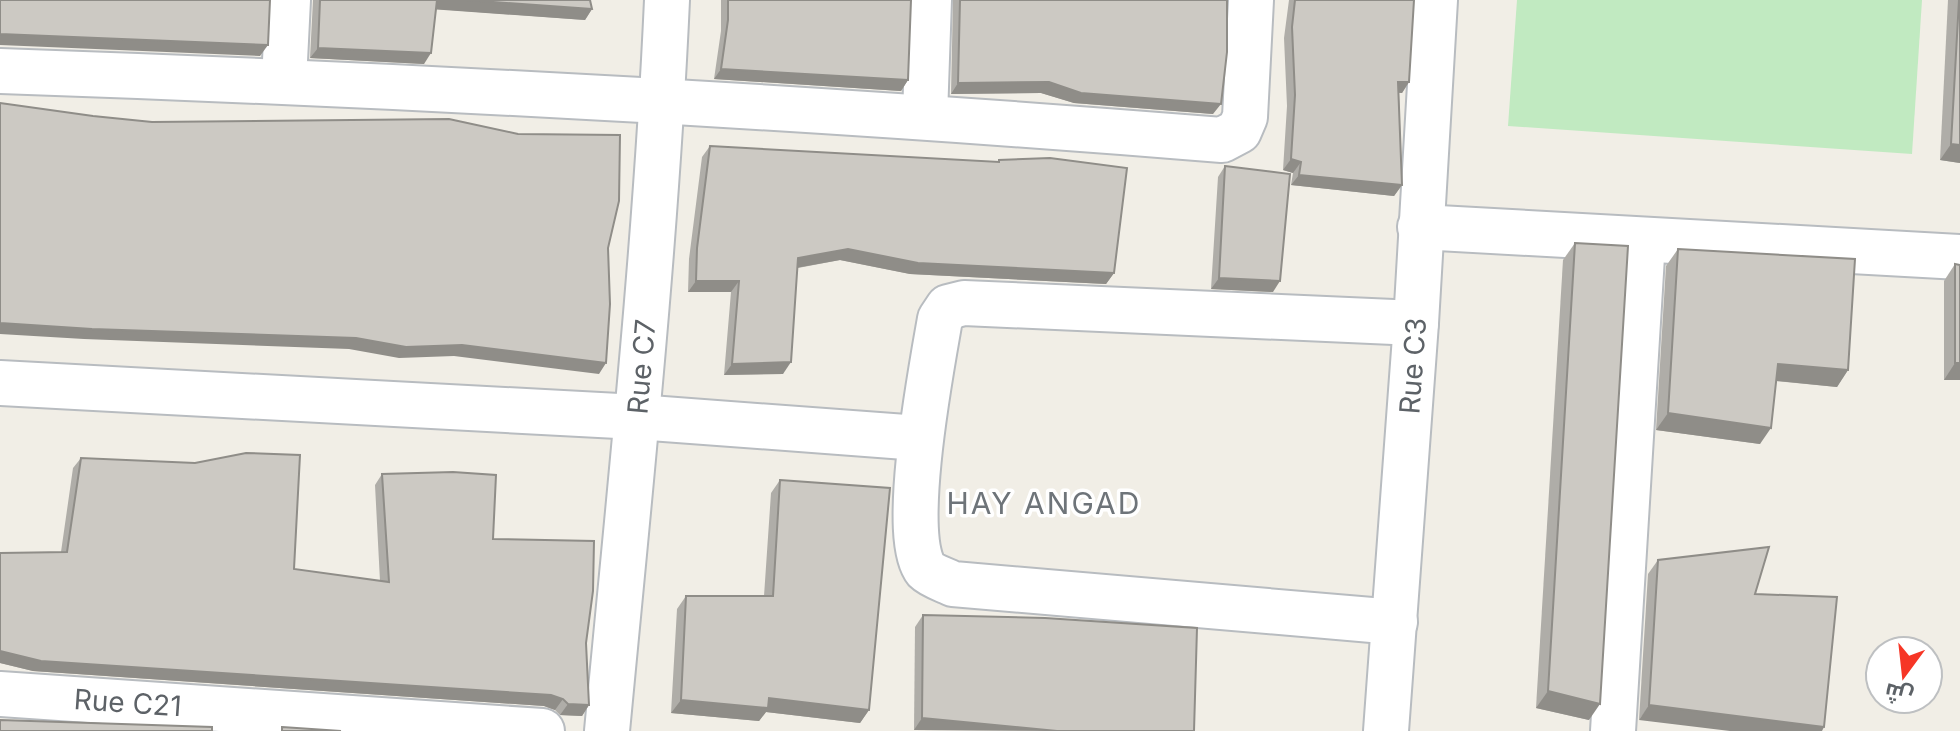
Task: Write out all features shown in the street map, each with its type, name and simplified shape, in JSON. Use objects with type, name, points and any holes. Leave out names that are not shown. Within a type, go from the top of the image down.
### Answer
[{"type":"street","points":[[284,81],[288,0]]},
{"type":"street","name":"Rue C7","points":[[607,731],[637,417],[667,0]]},
{"type":"street","points":[[925,116],[929,0]]},
{"type":"street","points":[[0,71],[284,81],[925,116],[1222,140],[1239,131],[1245,117],[1251,0]]},
{"type":"street","name":"Rue C3","points":[[1386,731],[1416,323],[1435,0]]},
{"type":"street","points":[[1420,227],[1960,257]]},
{"type":"street","points":[[1613,731],[1643,240]]},
{"type":"street","points":[[1395,622],[953,584],[927,571],[916,549],[919,438],[940,319],[948,307],[964,303],[1416,323]]},
{"type":"street","points":[[0,383],[637,417],[919,438]]},
{"type":"street","name":"Rue C21","points":[[0,694],[228,720],[542,731]]},
{"type":"green space","points":[[1517,0],[1922,0],[1912,154],[1508,126]]},
{"type":"building","points":[[0,0],[270,0],[268,45],[0,34]]},
{"type":"building","points":[[320,0],[437,0],[431,53],[318,48]]},
{"type":"building","points":[[466,0],[590,0],[592,9]]},
{"type":"building","points":[[728,0],[911,0],[908,80],[721,69]]},
{"type":"building","points":[[960,0],[1227,0],[1227,52],[1221,104],[1081,93],[1049,82],[958,83]]},
{"type":"building","points":[[1295,0],[1414,0],[1409,82],[1398,82],[1402,185],[1299,175],[1301,162],[1291,159]]},
{"type":"building","points":[[1960,0],[1960,145],[1951,144]]},
{"type":"building","points":[[0,103],[152,122],[449,119],[518,134],[620,135],[619,201],[608,248],[610,304],[606,363],[462,345],[406,347],[356,338],[0,323]]},
{"type":"building","points":[[710,146],[999,162],[1050,158],[1127,168],[1114,273],[918,263],[848,249],[798,258],[791,362],[732,364],[739,281],[696,281],[697,248]]},
{"type":"building","points":[[1225,166],[1290,174],[1280,281],[1219,278]]},
{"type":"building","points":[[1575,243],[1628,246],[1600,704],[1548,691]]},
{"type":"building","points":[[1678,249],[1855,259],[1848,370],[1778,364],[1771,428],[1668,413]]},
{"type":"building","points":[[1955,264],[1960,265],[1960,363],[1955,363]]},
{"type":"building","points":[[246,453],[300,455],[294,569],[389,582],[382,474],[453,472],[496,475],[493,539],[594,541],[593,591],[586,643],[589,705],[568,704],[551,695],[41,661],[0,651],[0,553],[67,552],[81,458],[195,463]]},
{"type":"building","points":[[780,480],[890,488],[869,710],[769,698],[768,708],[681,700],[686,596],[773,596]]},
{"type":"building","points":[[1769,547],[1755,594],[1837,597],[1824,727],[1649,705],[1658,560]]},
{"type":"building","points":[[923,615],[1045,618],[1197,628],[1194,731],[1057,731],[922,718]]},
{"type":"building","points":[[0,720],[212,727],[212,731],[0,731]]},
{"type":"building","points":[[282,727],[341,731],[282,731]]},
{"type":"district","name":"HAY ANGAD","points":[[1044,503]]}]
